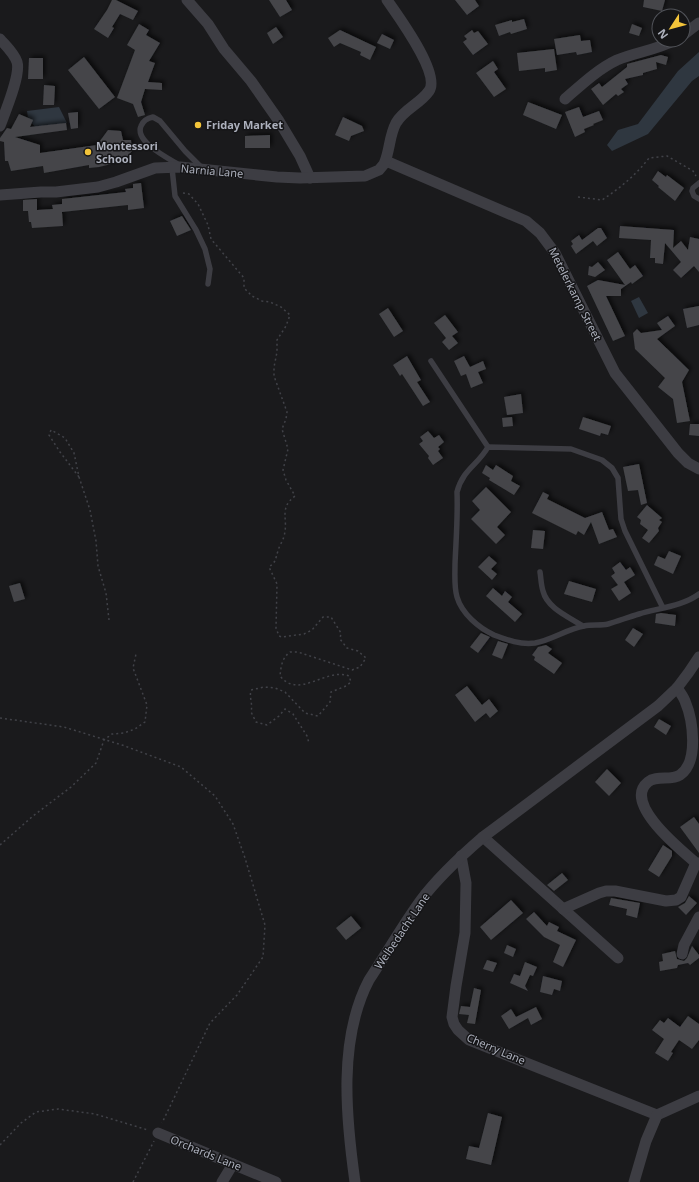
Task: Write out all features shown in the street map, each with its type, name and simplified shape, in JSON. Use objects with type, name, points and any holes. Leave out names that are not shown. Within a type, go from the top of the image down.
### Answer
[{"type":"street","points":[[187,0],[208,24],[224,49],[251,80],[279,121],[300,156],[310,178]]},
{"type":"street","points":[[384,164],[390,139],[398,121],[404,113],[427,93],[431,85],[429,72],[415,41],[387,0]]},
{"type":"street","points":[[0,39],[13,55],[17,62],[18,68],[0,126]]},
{"type":"street","points":[[565,99],[607,66],[618,60],[657,48]]},
{"type":"street","name":"Narnia Lane","points":[[2,193],[56,192],[98,187],[155,168],[184,168],[277,177],[310,178],[361,177],[373,173],[384,164]]},
{"type":"street","name":"Metelerkamp Street","points":[[384,164],[521,219],[537,229],[555,253],[608,360],[619,379],[678,453],[688,463],[699,470]]},
{"type":"street","name":"Welbedacht Lane","points":[[355,1182],[349,1133],[348,1102],[349,1054],[354,1017],[364,989],[403,926],[422,899],[461,856],[483,837],[560,778],[648,714],[677,688],[699,657]]},
{"type":"street","points":[[563,909],[606,891],[615,891],[666,901],[676,900],[681,897],[697,863],[670,840],[652,819],[644,807],[641,796],[644,787],[648,782],[653,779],[678,776],[683,773],[691,760],[694,748],[692,727],[685,700],[677,688]]},
{"type":"street","points":[[483,837],[618,958]]},
{"type":"street","name":"Cherry Lane","points":[[461,856],[466,883],[465,933],[452,1017],[458,1030],[469,1040],[657,1115]]},
{"type":"street","points":[[682,954],[684,945],[699,917]]},
{"type":"street","points":[[634,1182],[646,1141],[657,1115],[699,1096]]},
{"type":"street","name":"Orchards Lane","points":[[158,1133],[276,1182]]},
{"type":"street","points":[[222,1182],[233,1164]]},
{"type":"lane","points":[[184,168],[151,147],[141,134],[140,127],[144,121],[153,117],[160,121],[185,151],[204,170]]},
{"type":"lane","points":[[172,168],[175,196],[196,230],[205,249],[210,270],[208,284]]},
{"type":"lane","points":[[699,183],[693,188],[692,191],[694,196],[699,199]]},
{"type":"lane","points":[[431,361],[488,446]]},
{"type":"lane","points":[[488,446],[571,448],[602,460],[612,468],[618,478],[621,519],[625,531],[663,608]]},
{"type":"lane","points":[[488,446],[484,454],[464,474],[457,492],[456,597],[467,615],[480,627],[490,633],[514,642],[535,642],[548,640],[583,626],[607,624],[689,601],[699,594]]},
{"type":"lane","points":[[540,572],[543,591],[549,603],[583,626]]},
{"type":"path","points":[[578,197],[602,200],[616,191],[639,170],[649,158],[667,156],[693,170],[696,176]]},
{"type":"path","points":[[179,190],[183,194],[189,194],[198,204],[208,225],[211,239],[244,278],[244,288],[252,296],[262,301],[270,302],[282,307],[290,315],[286,326],[277,340],[277,352],[274,367],[274,376],[287,412],[282,428],[288,448],[283,470],[286,480],[295,496],[284,511],[286,521],[284,537],[274,563],[269,567],[277,584],[276,628],[279,636],[282,637],[304,634],[312,630],[322,617],[331,617],[341,633],[340,640],[347,648],[358,651],[366,658],[360,667],[352,670],[298,652],[290,652],[285,656],[281,666],[280,676],[284,682],[301,685],[335,674],[349,676],[351,682],[346,686],[331,692],[330,702],[318,716],[305,713],[285,692],[275,688],[264,687],[251,690],[251,712],[256,722],[267,725],[274,721],[285,709],[293,714],[307,736],[309,743]]},
{"type":"path","points":[[79,477],[49,435],[51,430],[65,438],[74,453],[79,477],[90,510],[96,541],[98,566],[106,593],[109,620]]},
{"type":"path","points":[[0,845],[33,816],[71,787],[96,763],[104,740],[112,734],[124,733],[135,729],[145,722],[147,705],[133,668],[136,654]]},
{"type":"path","points":[[0,718],[64,727],[181,767],[215,796],[233,824],[265,925],[263,957],[237,995],[210,1023],[133,1182]]},
{"type":"path","points":[[0,1145],[21,1123],[36,1112],[58,1109],[96,1114],[158,1133]]},
{"type":"shaded area","points":[[699,52],[699,76],[692,81],[648,134],[612,151],[607,145],[618,130],[638,124],[678,71]]},
{"type":"shaded area","points":[[59,107],[67,123],[35,127],[28,118],[27,111]]},
{"type":"shaded area","points":[[639,297],[648,313],[639,318],[631,301]]},
{"type":"building","points":[[112,0],[116,0],[138,11],[133,20],[120,14],[112,27],[114,28],[108,38],[94,29]]},
{"type":"building","points":[[269,0],[286,0],[292,10],[280,17]]},
{"type":"building","points":[[455,0],[475,0],[479,6],[467,15]]},
{"type":"building","points":[[644,0],[665,0],[663,8],[651,9],[643,7]]},
{"type":"building","points":[[524,19],[527,29],[511,34],[510,32],[499,36],[495,25],[512,20],[512,22]]},
{"type":"building","points":[[139,24],[149,30],[146,35],[160,43],[149,61],[155,63],[148,82],[162,83],[162,90],[145,89],[141,102],[145,115],[138,117],[133,104],[117,98],[135,50],[127,45]]},
{"type":"building","points":[[632,24],[642,28],[639,36],[629,33]]},
{"type":"building","points":[[276,27],[283,37],[273,44],[267,33]]},
{"type":"building","points":[[340,30],[376,47],[370,60],[360,55],[361,52],[340,43],[334,47],[328,38]]},
{"type":"building","points":[[472,30],[474,33],[478,31],[488,44],[473,55],[463,42],[467,39],[464,36]]},
{"type":"building","points":[[382,34],[394,40],[390,49],[377,43]]},
{"type":"building","points":[[580,35],[581,41],[590,40],[592,52],[577,55],[576,52],[557,55],[554,39]]},
{"type":"building","points":[[554,49],[557,70],[545,72],[545,68],[519,71],[517,53]]},
{"type":"building","points":[[661,55],[668,57],[666,65],[656,62],[657,69],[643,73],[643,75],[625,79],[628,84],[621,89],[624,92],[618,96],[616,94],[603,105],[591,89],[599,83],[602,87],[627,67],[627,64]]},
{"type":"building","points":[[84,57],[115,97],[99,109],[68,70]]},
{"type":"building","points":[[29,58],[43,58],[43,79],[28,79]]},
{"type":"building","points":[[493,61],[498,69],[494,72],[506,89],[494,97],[476,73]]},
{"type":"building","points":[[44,85],[55,86],[54,105],[43,105]]},
{"type":"building","points":[[528,102],[562,115],[556,129],[523,115]]},
{"type":"building","points":[[579,107],[583,117],[599,111],[603,120],[584,129],[585,132],[575,137],[565,112]]},
{"type":"building","points":[[78,112],[78,128],[71,129],[68,113]]},
{"type":"building","points":[[19,114],[33,120],[30,127],[66,123],[67,130],[15,137],[40,145],[40,153],[97,145],[108,130],[121,131],[123,140],[131,140],[132,151],[123,161],[99,167],[89,168],[89,165],[44,173],[43,166],[11,171],[8,161],[5,161],[4,142],[0,141],[0,138],[7,128],[11,129]]},
{"type":"building","points":[[343,117],[362,126],[364,131],[351,136],[349,141],[335,135]]},
{"type":"building","points":[[270,135],[270,148],[245,148],[245,136]]},
{"type":"building","points":[[658,171],[666,177],[667,175],[684,188],[675,201],[652,180]]},
{"type":"building","points":[[141,183],[144,208],[128,210],[128,205],[62,212],[63,226],[32,228],[31,222],[29,222],[28,211],[23,211],[23,200],[37,199],[37,210],[53,209],[52,205],[62,204],[62,199],[126,192],[125,189],[133,188],[133,184]]},
{"type":"building","points":[[182,216],[191,230],[177,236],[170,221]]},
{"type":"building","points":[[620,226],[674,230],[673,248],[681,241],[688,250],[690,237],[699,239],[699,272],[694,266],[681,278],[673,270],[681,262],[665,243],[663,264],[655,263],[655,258],[650,258],[651,240],[619,238]]},
{"type":"building","points":[[598,228],[601,228],[607,238],[597,246],[593,241],[576,254],[571,246],[573,244],[571,241],[579,235],[582,240]]},
{"type":"building","points":[[618,252],[630,269],[635,265],[643,276],[632,284],[631,282],[621,289],[621,296],[606,296],[625,336],[613,341],[587,286],[598,280],[625,285],[607,260]]},
{"type":"building","points":[[598,262],[605,270],[595,277],[588,275],[589,266],[592,267]]},
{"type":"building","points":[[699,306],[699,325],[687,328],[683,309]]},
{"type":"building","points":[[388,308],[403,331],[394,337],[379,314]]},
{"type":"building","points":[[445,315],[458,332],[452,336],[458,343],[449,350],[442,342],[446,338],[434,323]]},
{"type":"building","points":[[668,316],[675,326],[657,339],[689,370],[682,382],[690,421],[677,423],[673,399],[658,387],[665,378],[635,349],[633,333],[637,329],[641,333],[662,330],[657,323]]},
{"type":"building","points":[[407,356],[421,380],[417,382],[430,402],[423,406],[402,374],[400,376],[393,365]]},
{"type":"building","points":[[464,356],[470,367],[483,361],[486,369],[478,372],[483,383],[471,388],[466,374],[461,376],[454,361]]},
{"type":"building","points":[[521,394],[523,413],[507,415],[504,397]]},
{"type":"building","points":[[512,417],[513,426],[503,427],[502,418]]},
{"type":"building","points":[[583,417],[611,426],[608,435],[601,433],[600,436],[579,429]]},
{"type":"building","points":[[690,424],[699,424],[699,436],[689,435]]},
{"type":"building","points":[[428,431],[434,438],[439,435],[444,442],[438,447],[440,449],[438,451],[443,458],[433,465],[428,458],[429,456],[419,444],[423,441],[420,437]]},
{"type":"building","points":[[639,464],[647,503],[641,505],[638,490],[628,491],[623,467]]},
{"type":"building","points":[[486,465],[493,470],[496,465],[513,476],[511,481],[520,486],[514,495],[489,480],[490,478],[482,473]]},
{"type":"building","points":[[486,487],[511,512],[497,527],[505,535],[496,544],[471,519],[480,510],[472,501]]},
{"type":"building","points":[[543,492],[549,495],[547,499],[585,518],[602,512],[609,530],[613,529],[617,537],[599,544],[591,522],[584,535],[578,531],[576,535],[532,513]]},
{"type":"building","points":[[647,505],[662,518],[659,520],[662,522],[658,528],[659,531],[649,543],[642,538],[648,530],[640,524],[641,520],[637,517]]},
{"type":"building","points":[[533,530],[545,531],[543,549],[531,548]]},
{"type":"building","points":[[669,551],[681,556],[673,574],[654,565],[658,556],[665,559]]},
{"type":"building","points":[[489,556],[497,563],[491,569],[497,574],[492,580],[478,567]]},
{"type":"building","points":[[620,562],[626,570],[630,567],[635,575],[624,582],[631,593],[619,601],[611,589],[618,585],[611,576],[615,573],[612,568]]},
{"type":"building","points":[[569,581],[596,589],[592,602],[564,594]]},
{"type":"building","points":[[20,583],[25,599],[14,602],[9,586]]},
{"type":"building","points":[[493,588],[502,596],[505,591],[512,597],[508,602],[522,614],[515,622],[486,596]]},
{"type":"building","points":[[661,613],[676,615],[675,626],[655,623],[656,614]]},
{"type":"building","points":[[633,628],[643,634],[634,647],[625,640]]},
{"type":"building","points":[[481,633],[490,637],[478,653],[470,647]]},
{"type":"building","points":[[498,641],[508,644],[502,659],[492,655]]},
{"type":"building","points":[[546,645],[552,649],[548,653],[562,663],[554,674],[534,660],[535,657],[532,655],[538,647]]},
{"type":"building","points":[[467,686],[482,705],[489,699],[498,711],[490,718],[486,713],[475,722],[455,695]]},
{"type":"building","points":[[659,719],[671,726],[666,735],[654,727]]},
{"type":"building","points":[[607,769],[621,783],[609,796],[595,782]]},
{"type":"building","points":[[694,817],[699,824],[699,853],[680,827]]},
{"type":"building","points":[[663,845],[672,851],[672,856],[659,877],[648,870]]},
{"type":"building","points":[[562,873],[568,880],[554,891],[547,885]]},
{"type":"building","points":[[689,896],[697,903],[686,915],[678,907],[685,903]]},
{"type":"building","points":[[611,898],[640,903],[637,918],[626,915],[627,909],[609,905]]},
{"type":"building","points":[[511,900],[523,913],[491,940],[480,927]]},
{"type":"building","points":[[534,912],[547,926],[549,922],[559,927],[557,931],[576,940],[563,967],[553,962],[560,945],[544,937],[526,919]]},
{"type":"building","points":[[351,916],[361,928],[346,940],[336,928]]},
{"type":"building","points":[[507,945],[516,949],[513,957],[504,953]]},
{"type":"building","points":[[692,946],[699,955],[699,958],[690,965],[688,963],[678,965],[677,968],[660,971],[659,962],[663,961],[662,954],[675,951],[677,959],[684,961],[687,958]]},
{"type":"building","points":[[487,960],[497,963],[493,972],[483,969]]},
{"type":"building","points":[[525,962],[537,967],[533,976],[530,975],[525,986],[528,991],[510,983],[514,974],[520,976]]},
{"type":"building","points":[[543,976],[562,981],[560,991],[554,989],[552,995],[540,992]]},
{"type":"building","points":[[474,988],[481,990],[475,1024],[467,1023],[469,1015],[459,1014],[461,1006],[470,1007]]},
{"type":"building","points":[[536,1007],[542,1019],[531,1025],[528,1018],[509,1029],[501,1016],[511,1009],[516,1017]]},
{"type":"building","points":[[688,1016],[699,1024],[699,1040],[692,1049],[679,1040],[671,1052],[673,1053],[668,1061],[655,1053],[664,1039],[652,1030],[660,1020],[664,1023],[668,1018],[680,1027]]},
{"type":"building","points":[[488,1113],[502,1117],[491,1165],[466,1159],[469,1146],[479,1148]]},
{"type":"place","name":"Friday Market","points":[[198,125]]},
{"type":"place","name":"Montessori School","points":[[88,152]]}]
